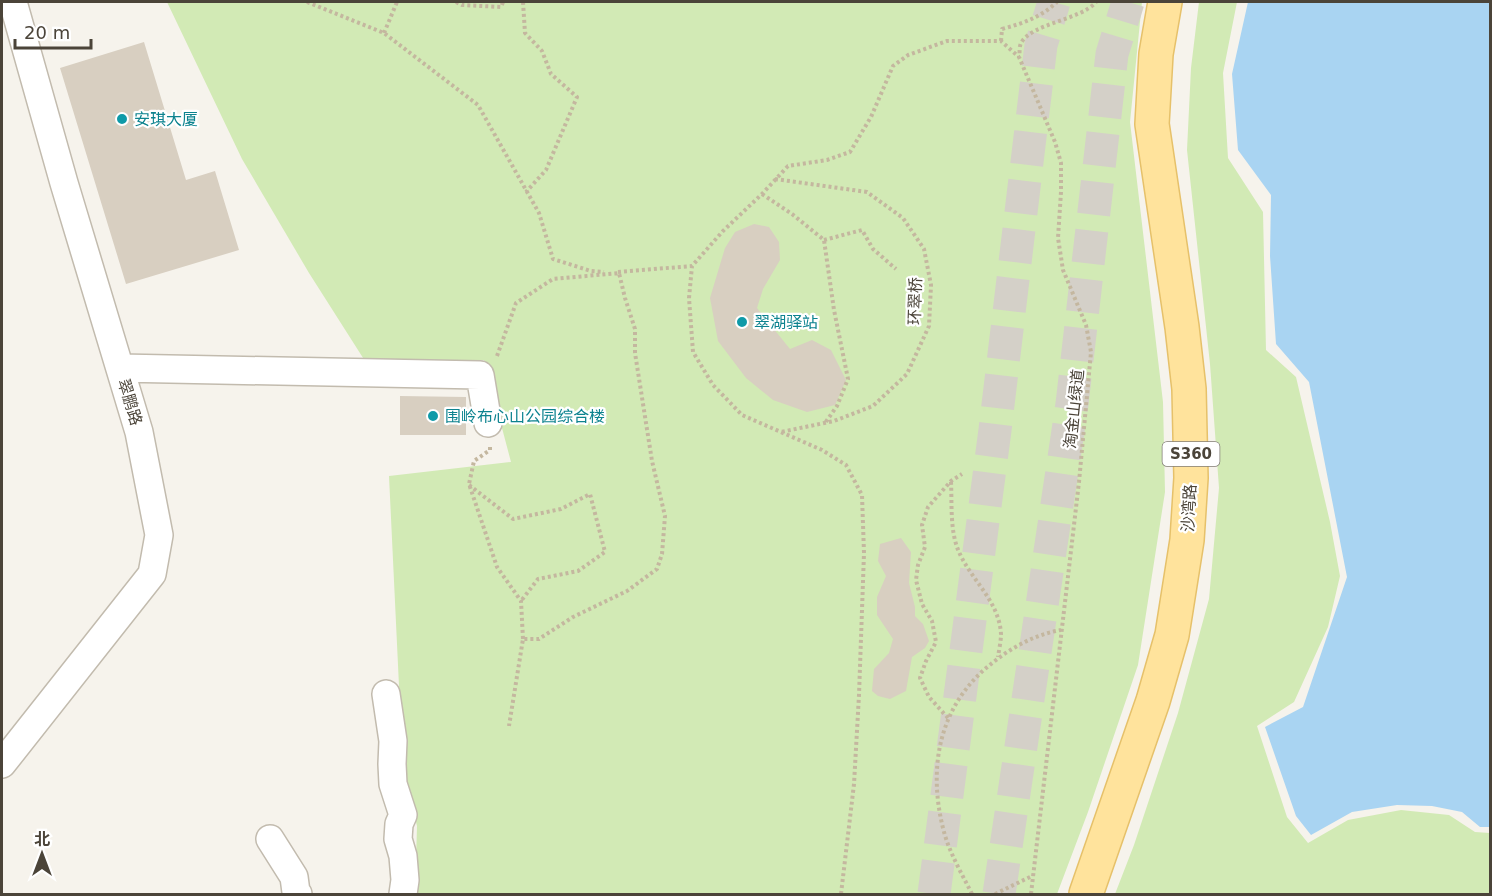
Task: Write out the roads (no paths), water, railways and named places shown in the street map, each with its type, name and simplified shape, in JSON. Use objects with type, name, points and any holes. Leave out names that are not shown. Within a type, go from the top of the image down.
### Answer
[{"type":"main road","name":"沙湾路","points":[[1086,894],[1153,701],[1172,635],[1187,540],[1191,478],[1189,389],[1152,124],[1156,54],[1166,2]]},
{"type":"street","name":"翠鹏路","points":[[2,764],[152,574],[159,535],[139,432],[64,183],[13,2]]},
{"type":"street","points":[[120,368],[480,375],[488,423]]},
{"type":"street","points":[[386,694],[393,741],[393,784],[403,815],[399,824],[398,839],[403,856],[405,880],[403,894]]},
{"type":"street","points":[[270,838],[294,877],[298,894]]},
{"type":"water","points":[[1248,2],[1490,2],[1490,827],[1480,827],[1462,812],[1432,806],[1397,805],[1352,812],[1311,835],[1296,816],[1265,727],[1303,707],[1347,577],[1309,382],[1276,344],[1270,256],[1271,195],[1238,150],[1232,74]]},
{"type":"tunnel","points":[[934,894],[995,430],[1041,45],[1054,2]]},
{"type":"tunnel","points":[[999,894],[1072,404],[1112,54],[1128,2]]},
{"type":"place","name":"安琪大厦","points":[[122,119]]},
{"type":"place","name":"翠湖驿站","points":[[742,322]]},
{"type":"place","name":"围岭布心山公园综合楼","points":[[433,416]]}]
